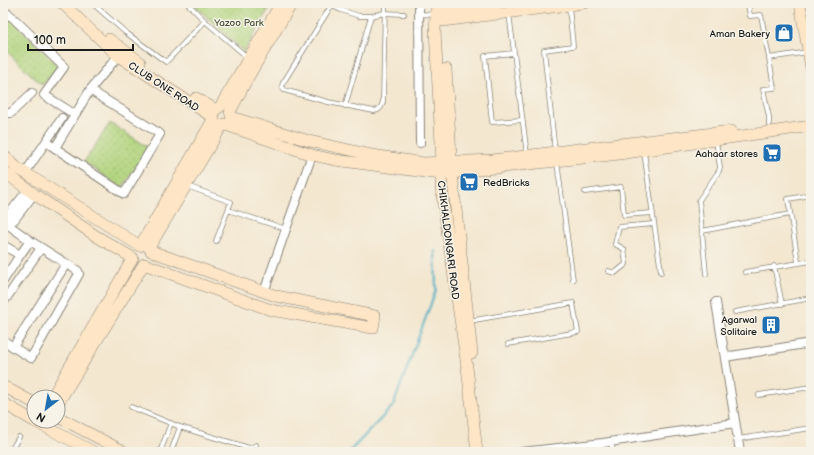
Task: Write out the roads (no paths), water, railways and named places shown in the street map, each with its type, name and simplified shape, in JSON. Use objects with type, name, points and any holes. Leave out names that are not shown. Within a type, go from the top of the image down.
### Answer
[{"type":"street","name":"CLUB ONE ROAD","points":[[62,3],[118,56],[222,114]]},
{"type":"street","name":"CLUB ONE ROAD","points":[[70,3],[110,40],[161,78],[222,114]]},
{"type":"street","points":[[146,248],[186,186],[248,59],[281,3]]},
{"type":"street","points":[[66,390],[144,264],[150,259],[146,248],[222,114],[253,68],[292,3]]},
{"type":"street","points":[[419,3],[420,143]]},
{"type":"street","points":[[440,10],[494,3]]},
{"type":"street","points":[[440,10],[509,13],[584,3]]},
{"type":"street","points":[[800,3],[811,68]]},
{"type":"street","name":"CHIKHALDONGARI ROAD","points":[[440,10],[447,168],[469,321],[483,452]]},
{"type":"street","points":[[3,18],[9,14],[64,67],[44,95],[74,114]]},
{"type":"street","points":[[55,148],[74,114],[90,90],[118,56]]},
{"type":"street","points":[[46,142],[124,194],[160,134],[90,90]]},
{"type":"street","points":[[3,111],[10,113],[32,93]]},
{"type":"street","points":[[222,114],[312,155],[335,160],[447,168],[556,157],[644,151],[811,126]]},
{"type":"street","points":[[222,114],[309,141],[358,152],[447,168],[527,156],[556,157],[769,126],[811,118]]},
{"type":"street","points":[[25,172],[62,118]]},
{"type":"street","points":[[3,155],[16,167],[146,248],[276,296],[375,316],[373,328],[271,310],[136,262],[133,258],[96,236],[3,172]]},
{"type":"street","points":[[264,292],[312,155]]},
{"type":"street","name":"CHIKHALDONGARI ROAD","points":[[447,168],[441,188],[467,366],[477,452]]},
{"type":"street","points":[[4,224],[14,220],[31,192]]},
{"type":"street","points":[[3,340],[31,358],[79,274],[78,271],[4,224]]},
{"type":"street","points":[[3,281],[30,241]]},
{"type":"street","points":[[3,245],[20,255]]},
{"type":"street","points":[[3,303],[41,248]]},
{"type":"street","points":[[57,389],[133,258],[135,249],[146,248]]},
{"type":"street","points":[[12,346],[66,264]]},
{"type":"street","points":[[716,302],[740,452]]},
{"type":"street","points":[[724,357],[811,343]]},
{"type":"street","points":[[3,386],[26,399]]},
{"type":"street","points":[[3,403],[26,415]]},
{"type":"street","points":[[66,421],[125,452]]},
{"type":"street","points":[[522,452],[611,442],[735,422]]},
{"type":"street","points":[[52,429],[94,452]]},
{"type":"lane","points":[[92,3],[125,32],[166,62],[205,21]]},
{"type":"lane","points":[[187,3],[248,59]]},
{"type":"lane","points":[[325,3],[359,16],[371,16],[384,13],[404,14]]},
{"type":"lane","points":[[332,5],[282,86],[284,90],[345,106],[374,111],[381,107],[385,3]]},
{"type":"lane","points":[[748,3],[750,16],[761,15],[769,58],[774,88],[763,89],[769,126]]},
{"type":"lane","points":[[569,5],[573,46],[544,50],[556,157],[573,280]]},
{"type":"lane","points":[[419,14],[440,10]]},
{"type":"lane","points":[[509,13],[527,156]]},
{"type":"lane","points":[[345,106],[371,16]]},
{"type":"lane","points":[[769,58],[808,52]]},
{"type":"lane","points":[[514,53],[485,56],[492,122],[522,120]]},
{"type":"lane","points":[[706,274],[700,197],[717,174],[720,167],[716,140]]},
{"type":"lane","points":[[644,151],[660,272]]},
{"type":"lane","points":[[186,186],[231,202],[216,241]]},
{"type":"lane","points":[[585,192],[621,188],[624,215],[653,213]]},
{"type":"lane","points":[[798,262],[788,199],[811,195]]},
{"type":"lane","points":[[228,210],[287,229]]},
{"type":"lane","points":[[702,231],[790,214]]},
{"type":"lane","points":[[608,271],[615,273],[626,264],[624,249],[615,244],[620,227],[654,224]]},
{"type":"lane","points":[[745,272],[811,260]]},
{"type":"lane","points":[[774,266],[782,304]]},
{"type":"lane","points":[[735,312],[806,299]]},
{"type":"lane","points":[[469,321],[573,303],[578,332],[508,344]]},
{"type":"lane","points":[[759,395],[811,387]]},
{"type":"lane","points":[[131,407],[180,428],[249,448],[256,445]]},
{"type":"lane","points":[[160,452],[171,423]]},
{"type":"lane","points":[[171,452],[180,428]]},
{"type":"lane","points":[[738,439],[811,428]]},
{"type":"lane","points":[[10,452],[19,437]]},
{"type":"lane","points":[[611,442],[613,452]]},
{"type":"waterway","points":[[349,452],[393,406],[436,290],[435,251]]},
{"type":"place","name":"Aman Bakery","points":[[784,33]]},
{"type":"place","name":"Aahaar stores","points":[[772,153]]},
{"type":"place","name":"RedBricks","points":[[469,182]]},
{"type":"place","name":"Agarwal Solitaire","points":[[771,325]]},
{"type":"park label","name":"Yazoo Park","points":[[239,22]]}]
